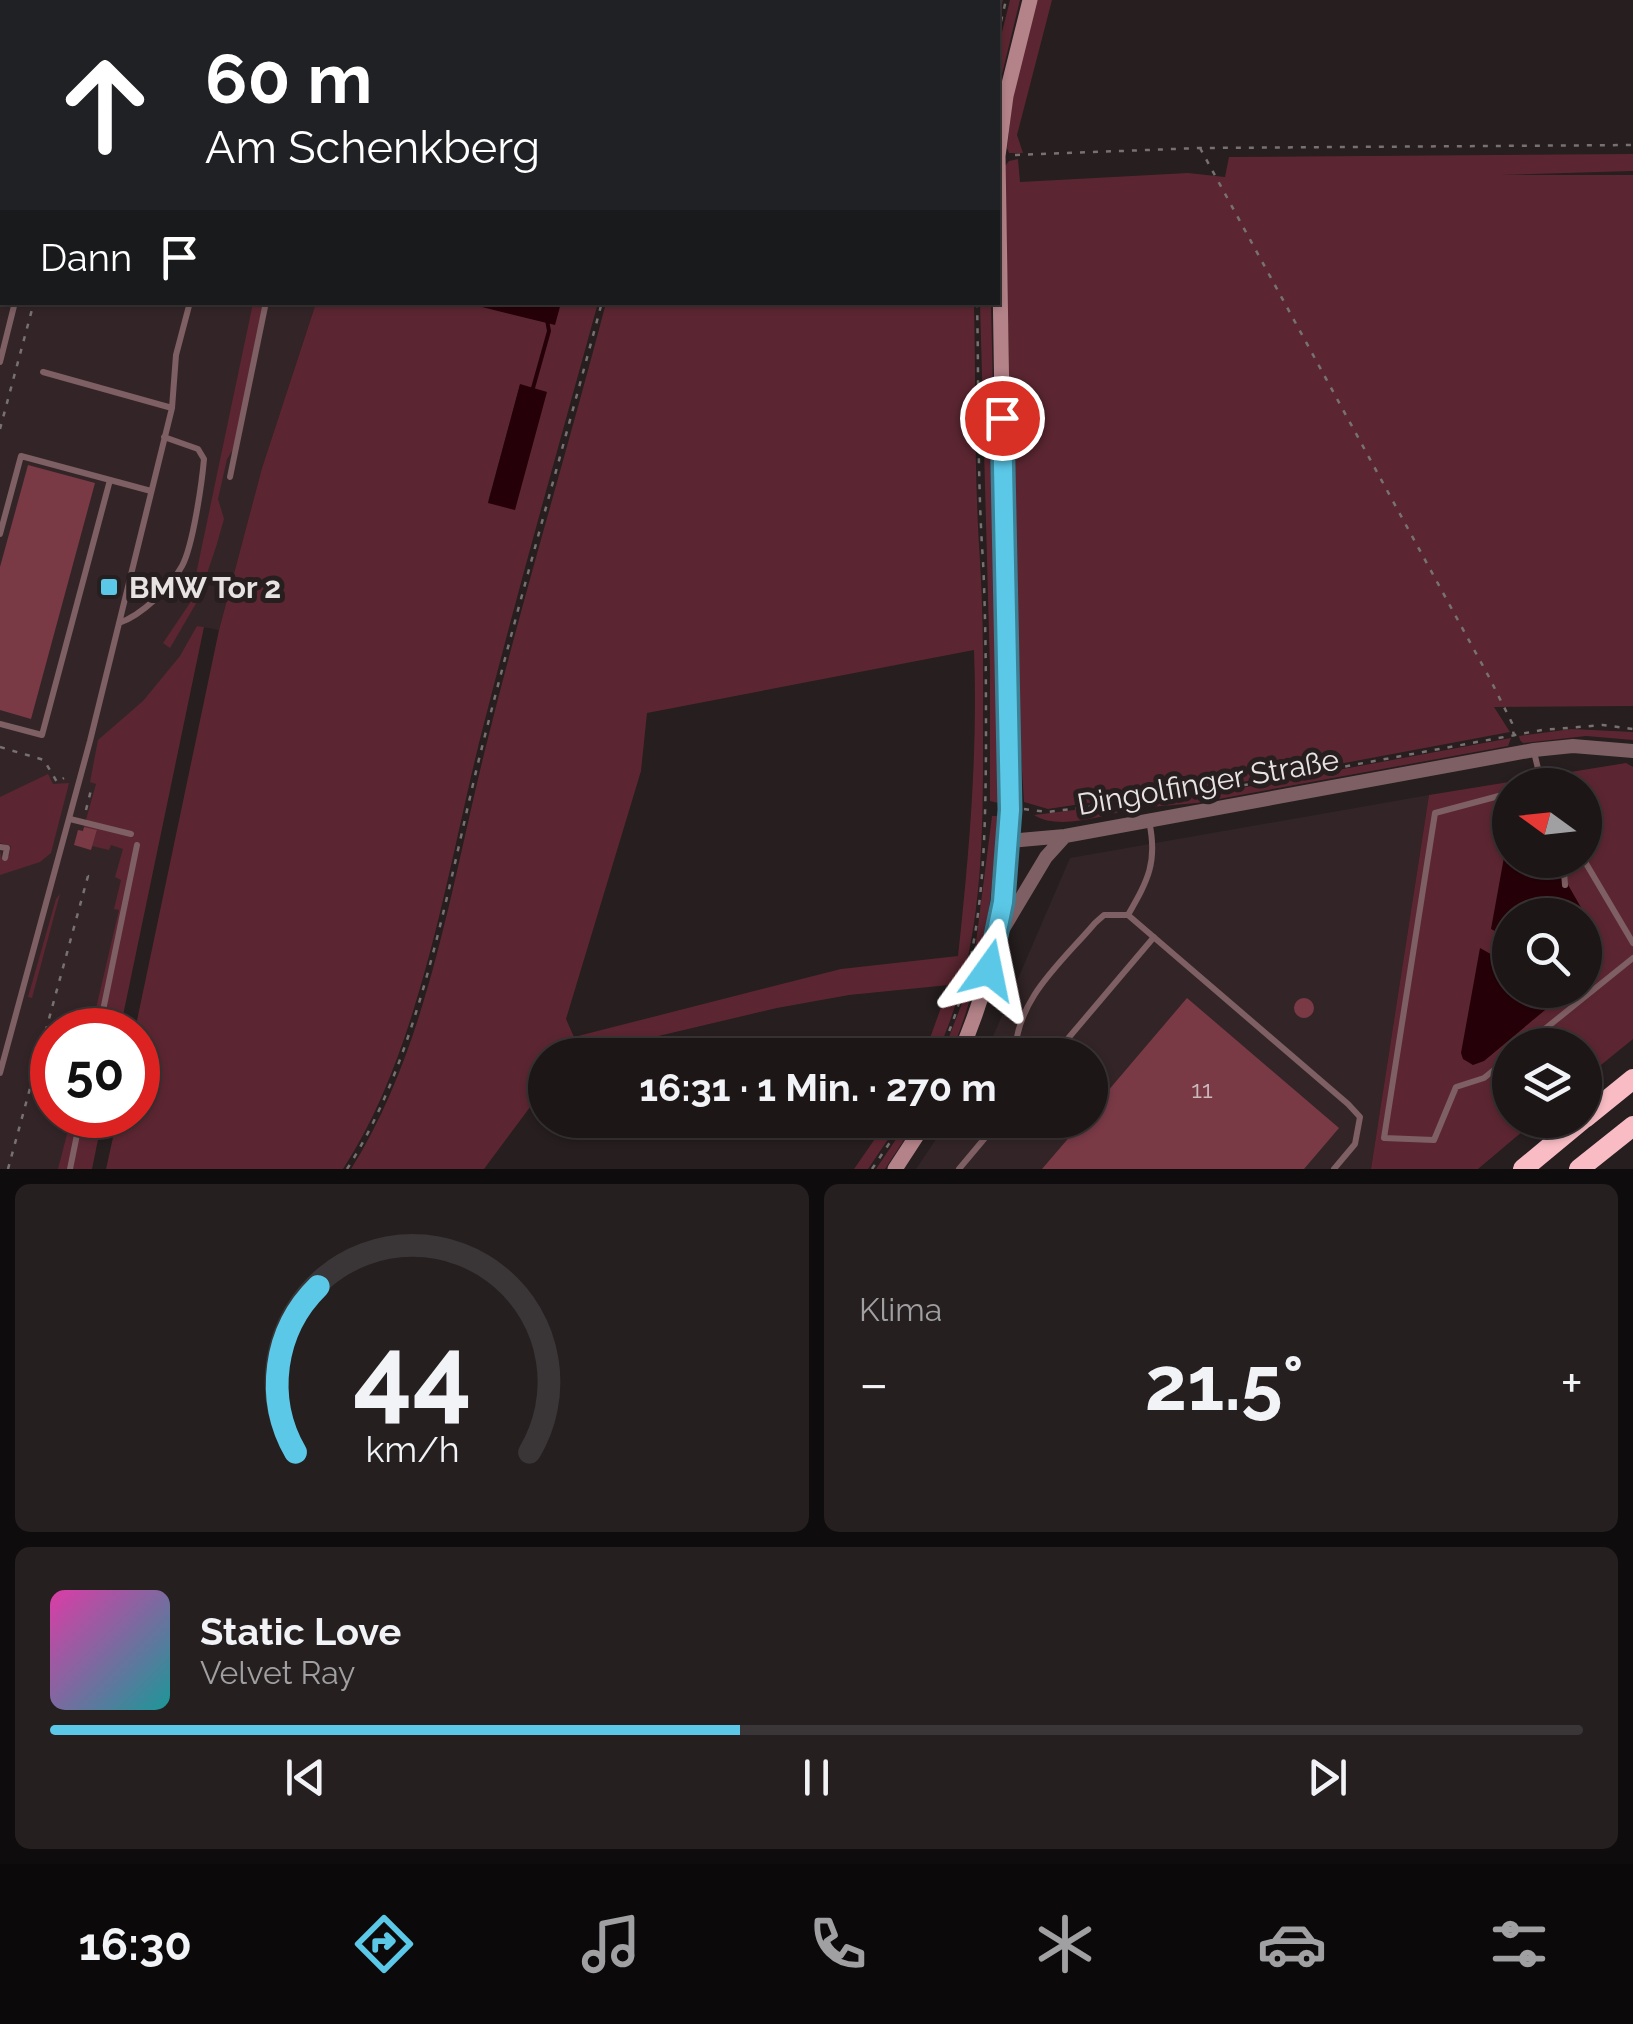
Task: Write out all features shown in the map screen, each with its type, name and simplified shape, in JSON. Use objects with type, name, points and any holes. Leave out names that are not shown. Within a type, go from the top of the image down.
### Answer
[{"type":"highway","points":[[1602,1104],[1633,1078]]},
{"type":"highway","points":[[1578,1169],[1633,1126]]},
{"type":"highway","points":[[1524,1169],[1561,1138]]},
{"type":"main road","points":[[1000,141],[1006,96],[1030,0]]},
{"type":"main road","points":[[966,1038],[996,940],[1009,842],[1000,265]]},
{"type":"main road","points":[[896,1169],[916,1138]]},
{"type":"street","name":"Dingolfinger Straße","points":[[1009,842],[1065,836],[1534,750],[1573,746],[1633,751]]},
{"type":"street","points":[[996,940],[1046,858],[1065,836]]},
{"type":"lane","points":[[0,362],[14,305]]},
{"type":"lane","points":[[0,1073],[70,818],[172,408],[176,355],[189,305]]},
{"type":"lane","points":[[230,477],[265,305]]},
{"type":"lane","points":[[43,372],[172,408]]},
{"type":"lane","points":[[118,623],[132,618],[155,597],[184,560],[204,458],[198,449],[164,437]]},
{"type":"lane","points":[[0,534],[16,493],[21,456],[151,491]]},
{"type":"lane","points":[[0,724],[42,735],[110,480]]},
{"type":"lane","points":[[1534,750],[1538,768]]},
{"type":"lane","points":[[1492,798],[1436,813],[1384,1138],[1434,1140],[1456,1087],[1492,1072]]},
{"type":"lane","points":[[70,818],[131,834]]},
{"type":"lane","points":[[1128,915],[1150,876],[1153,841],[1149,820]]},
{"type":"lane","points":[[104,1008],[137,846]]},
{"type":"lane","points":[[0,847],[7,848],[5,858]]},
{"type":"lane","points":[[1564,878],[1565,885]]},
{"type":"lane","points":[[1595,878],[1633,942]]},
{"type":"lane","points":[[1016,1038],[1028,1001],[1095,923],[1104,916],[1128,915],[1360,1118],[1355,1144],[1334,1169]]},
{"type":"lane","points":[[1068,1038],[1154,937]]},
{"type":"lane","points":[[1546,1028],[1633,958]]},
{"type":"lane","points":[[70,1169],[77,1138]]},
{"type":"lane","points":[[959,1169],[985,1138]]},
{"type":"path","points":[[1000,26],[1006,0]]},
{"type":"path","points":[[1000,156],[1200,148],[1633,146]]},
{"type":"path","points":[[1200,148],[1489,678],[1512,723],[1516,754]]},
{"type":"path","points":[[0,429],[33,305]]},
{"type":"path","points":[[347,1169],[381,1106],[415,1013],[488,723],[601,305]]},
{"type":"path","points":[[946,1038],[973,950],[988,810],[988,670],[977,305]]},
{"type":"path","points":[[1010,810],[1048,812],[1196,794],[1514,734],[1578,726],[1633,728]]},
{"type":"path","points":[[0,747],[44,760],[57,782],[64,778]]},
{"type":"path","points":[[83,822],[92,786]]},
{"type":"path","points":[[8,1169],[88,876],[84,875],[86,870]]},
{"type":"path","points":[[872,1169],[893,1138]]},
{"type":"shaded area","points":[[1010,0],[1020,0],[1000,83],[1000,40]]},
{"type":"shaded area","points":[[1037,0],[1052,0],[1017,135],[1023,153],[1009,153],[1013,96]]},
{"type":"shaded area","points":[[1633,154],[1633,171],[1501,175],[1633,175],[1633,706],[1494,707],[1510,732],[1195,791],[1048,809],[1024,802],[1014,643],[1005,166],[1009,161],[1018,159],[1020,182],[1188,173],[1225,177],[1229,157]]},
{"type":"shaded area","points":[[0,305],[315,305],[262,468],[219,630],[197,626],[107,1008],[30,1008],[30,1138],[80,1138],[74,1169],[0,1169]]},
{"type":"shaded area","points":[[253,305],[264,305],[234,448],[227,459],[218,499],[224,519],[198,600],[170,648],[163,643],[190,603]]},
{"type":"shaded area","points":[[315,305],[597,305],[493,688],[442,907],[411,1019],[369,1123],[343,1169],[106,1169],[113,1138],[160,1138],[160,1008],[140,1008],[219,630],[262,468]],"holes":[[[520,385],[546,392],[488,502]]]},
{"type":"shaded area","points":[[474,305],[560,305],[555,325]]},
{"type":"shaded area","points":[[605,305],[974,305],[983,632],[980,867],[971,944],[943,1038],[930,1038],[949,985],[849,995],[650,1038],[528,1038],[528,1110],[484,1169],[351,1169],[377,1122],[418,1020],[485,750]],"holes":[[[974,650],[972,803],[958,956],[841,969],[574,1037],[566,1019],[641,771],[647,713]]]},
{"type":"shaded area","points":[[980,305],[991,305],[998,803],[990,801]]},
{"type":"shaded area","points":[[520,384],[547,392],[515,510],[488,503]]},
{"type":"shaded area","points":[[197,626],[204,627],[125,1008],[96,1008],[119,910],[114,909],[121,880],[115,877],[123,849],[92,846],[97,831],[84,827],[96,784],[90,782],[98,740],[143,701],[180,656]]},
{"type":"shaded area","points":[[1572,729],[1633,732],[1633,740],[1586,736],[1523,743],[1519,736]]},
{"type":"shaded area","points":[[1511,738],[1508,746],[1197,803],[1150,807],[1149,799],[1197,796]]},
{"type":"shaded area","points":[[1626,763],[1633,767],[1633,1039],[1602,1064],[1602,1028],[1492,1028],[1492,1138],[1515,1138],[1478,1169],[1371,1169],[1429,795],[1492,785],[1492,878],[1602,878],[1602,768],[1595,768]]},
{"type":"shaded area","points":[[48,774],[53,784],[69,783],[51,853],[40,862],[0,875],[0,850],[2,860],[9,856],[11,846],[0,843],[0,797]]},
{"type":"shaded area","points":[[1429,795],[1371,1169],[916,1169],[937,1138],[1108,1138],[1108,1038],[992,1038],[1070,858]]},
{"type":"shaded area","points":[[1130,803],[1131,810],[1081,820],[1056,822],[1034,815]]},
{"type":"shaded area","points":[[992,816],[997,816],[993,878],[978,967],[956,1038],[949,1038],[964,998],[975,950]]},
{"type":"shaded area","points":[[1500,878],[1564,878],[1576,898],[1497,898]]},
{"type":"shaded area","points":[[60,894],[32,998],[28,997],[56,899]]},
{"type":"shaded area","points":[[1480,948],[1492,955],[1492,1008],[1547,1008],[1524,1028],[1492,1028],[1492,1054],[1484,1061],[1473,1065],[1461,1053]]},
{"type":"shaded area","points":[[66,1138],[98,1138],[92,1169],[58,1169]]},
{"type":"shaded area","points":[[876,1138],[889,1138],[868,1169],[854,1169]]},
{"type":"shaded area","points":[[897,1138],[905,1138],[885,1169],[876,1169]]},
{"type":"building","points":[[28,465],[95,483],[31,719],[0,710],[0,567]]},
{"type":"building","points":[[84,827],[97,830],[91,850],[74,845],[78,830],[83,831]]},
{"type":"building","points":[[1187,998],[1339,1128],[1304,1169],[1042,1169],[1069,1138],[1108,1138],[1108,1091]]},
{"type":"building","points":[[1304,998],[1314,1008],[1304,1018],[1294,1008]]},
{"type":"waterway","points":[[533,388],[549,331],[547,320]]},
{"type":"place","name":"BMW Tor 2","points":[[109,587]]},
{"type":"route","points":[[989,970],[1003,902],[1010,810],[1002,418]]}]
